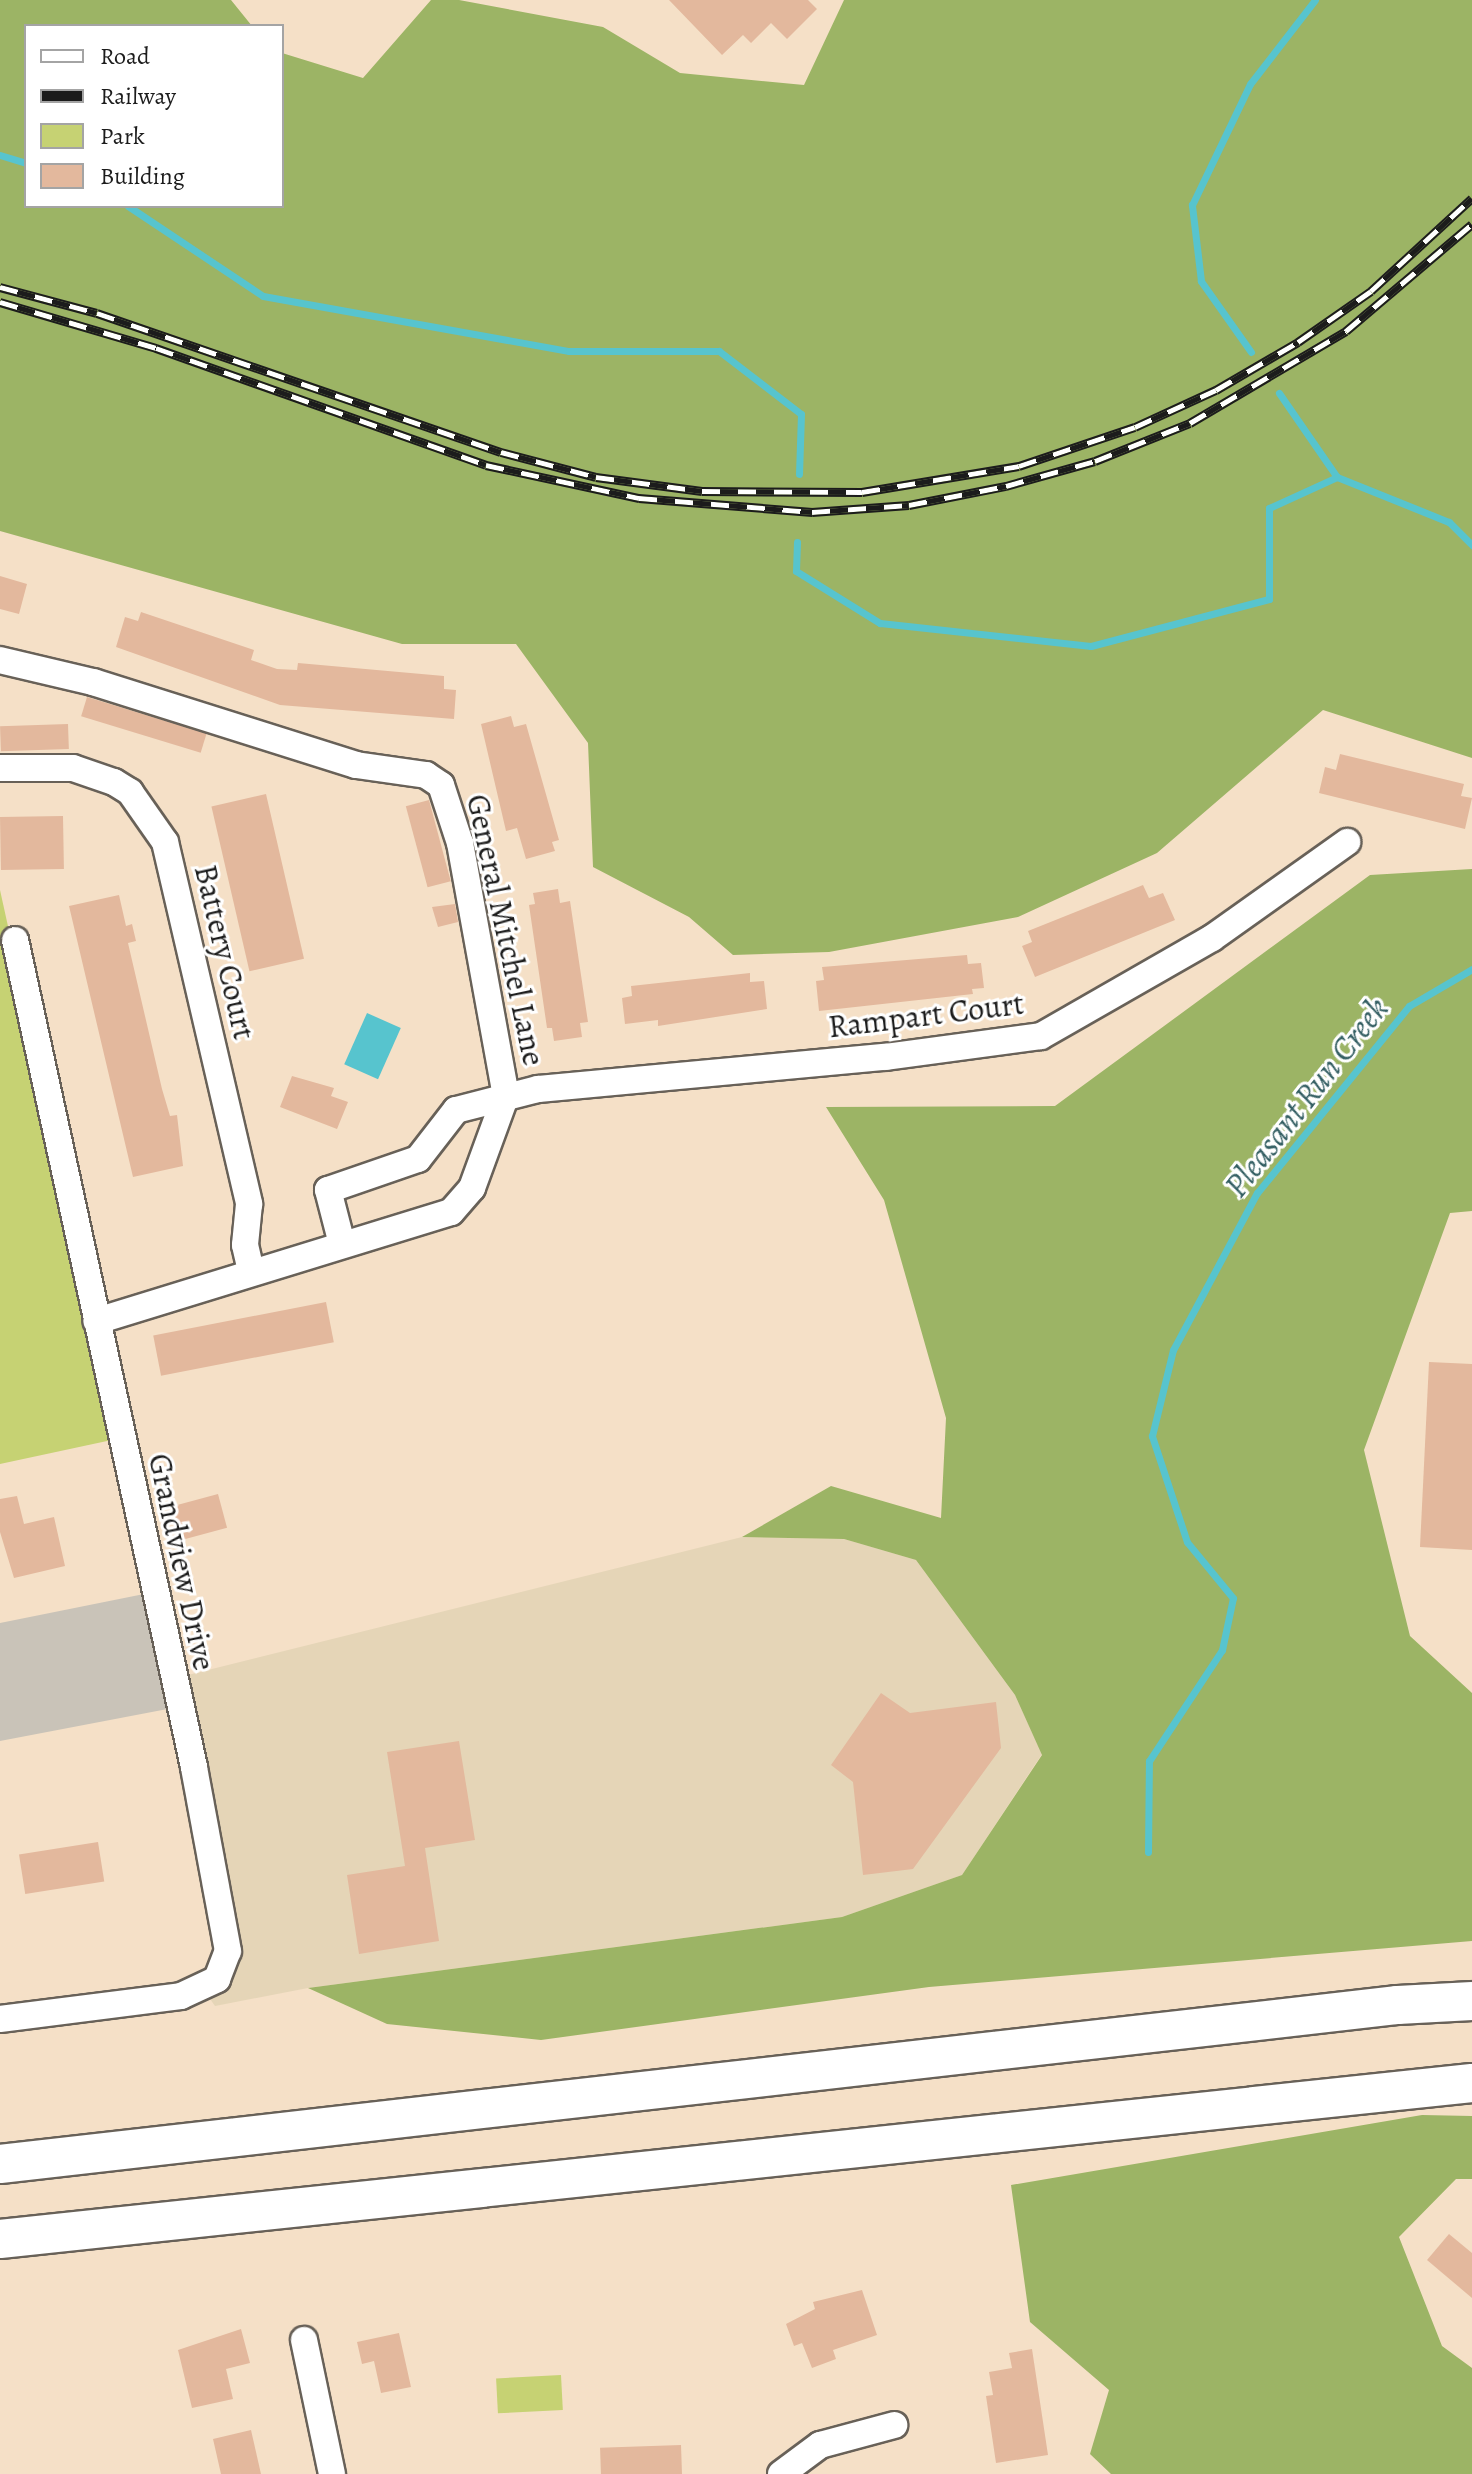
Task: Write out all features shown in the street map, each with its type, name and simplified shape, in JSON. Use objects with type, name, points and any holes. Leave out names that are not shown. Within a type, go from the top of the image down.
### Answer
[{"type":"highway","points":[[0,2164],[1398,2005],[1472,2001]]},
{"type":"highway","points":[[0,2239],[1472,2083]]},
{"type":"street","name":"General Mitchel Lane","points":[[0,660],[93,682],[356,765],[426,775],[441,785],[460,843],[506,1095],[472,1188],[451,1212],[251,1270],[96,1321]]},
{"type":"street","name":"Battery Court","points":[[0,768],[73,768],[114,782],[130,792],[165,842],[249,1204],[245,1245],[251,1270]]},
{"type":"street","name":"Rampart Court","points":[[342,1244],[328,1190],[418,1159],[456,1110],[506,1095],[886,1057],[1041,1036],[1212,938],[1347,842]]},
{"type":"street","name":"Grandview Drive","points":[[0,2019],[181,1996],[217,1979],[228,1951],[194,1767],[15,940]]},
{"type":"street","points":[[304,2340],[332,2474]]},
{"type":"street","points":[[781,2474],[820,2445],[894,2425]]},
{"type":"shaded area","points":[[742,1537],[844,1539],[916,1560],[1015,1695],[1042,1754],[962,1875],[842,1917],[308,1988],[215,2006],[203,1989],[225,1968],[172,1679]]},
{"type":"shaded area","points":[[154,1592],[178,1707],[0,1741],[0,1623]]},
{"type":"green space","points":[[0,0],[231,0],[250,24],[24,24],[24,208],[284,208],[284,54],[363,78],[431,0],[459,0],[603,27],[680,73],[804,85],[844,0],[1472,0],[1472,758],[1323,710],[1157,853],[1018,917],[829,952],[733,955],[689,917],[593,867],[588,743],[516,644],[402,644],[0,531]]},
{"type":"green space","points":[[1472,869],[1472,1211],[1450,1213],[1364,1450],[1410,1636],[1472,1693],[1472,1941],[929,1987],[541,2040],[387,2024],[308,1988],[842,1917],[962,1875],[1042,1755],[1015,1695],[916,1560],[844,1539],[742,1537],[831,1486],[941,1518],[946,1418],[884,1200],[826,1107],[1055,1106],[1370,875]]},
{"type":"green space","points":[[0,890],[121,1438],[0,1464]]},
{"type":"green space","points":[[1422,2115],[1472,2116],[1472,2179],[1456,2179],[1399,2237],[1442,2346],[1472,2368],[1472,2474],[1111,2474],[1090,2454],[1109,2390],[1030,2322],[1011,2185]]},
{"type":"green space","points":[[561,2375],[563,2410],[498,2413],[496,2378]]},
{"type":"water","points":[[367,1013],[401,1028],[378,1079],[344,1064]]},
{"type":"building","points":[[669,0],[808,0],[817,9],[787,39],[771,23],[751,43],[743,35],[722,55]]},
{"type":"building","points":[[0,576],[27,584],[19,614],[0,609]]},
{"type":"building","points":[[141,612],[254,650],[251,660],[277,669],[297,670],[298,663],[444,676],[444,689],[456,690],[454,719],[280,705],[116,647],[125,617],[138,621]]},
{"type":"building","points":[[87,697],[207,734],[201,753],[81,716]]},
{"type":"building","points":[[511,716],[514,727],[526,724],[559,840],[552,842],[555,851],[526,859],[517,828],[506,831],[481,724]]},
{"type":"building","points":[[68,724],[69,749],[1,751],[0,726]]},
{"type":"building","points":[[1340,754],[1464,784],[1461,796],[1472,798],[1465,829],[1319,793],[1325,767],[1336,770]]},
{"type":"building","points":[[266,794],[304,959],[249,971],[211,807]]},
{"type":"building","points":[[429,800],[451,881],[428,887],[406,806]]},
{"type":"building","points":[[63,816],[64,869],[1,870],[0,817]]},
{"type":"building","points":[[1143,885],[1149,898],[1163,893],[1175,920],[1035,977],[1022,946],[1032,942],[1028,931]]},
{"type":"building","points":[[558,889],[560,903],[570,901],[588,1022],[580,1023],[582,1037],[554,1041],[552,1028],[547,1028],[529,905],[535,904],[533,893]]},
{"type":"building","points":[[119,895],[126,926],[132,924],[136,941],[128,943],[162,1089],[170,1116],[177,1115],[183,1166],[133,1177],[69,906]]},
{"type":"building","points":[[455,904],[458,922],[438,927],[432,907]]},
{"type":"building","points":[[967,955],[968,964],[981,963],[984,988],[972,989],[973,994],[819,1011],[816,981],[824,980],[822,967]]},
{"type":"building","points":[[750,973],[750,982],[764,981],[767,1009],[658,1026],[658,1020],[625,1024],[622,998],[632,996],[631,986]]},
{"type":"building","points":[[292,1076],[334,1088],[331,1096],[348,1102],[337,1129],[280,1107]]},
{"type":"building","points":[[326,1302],[334,1342],[161,1376],[153,1336]]},
{"type":"building","points":[[1429,1362],[1472,1364],[1472,1550],[1420,1547]]},
{"type":"building","points":[[218,1494],[227,1528],[181,1540],[172,1506]]},
{"type":"building","points":[[17,1496],[24,1524],[54,1517],[65,1566],[14,1578],[0,1532],[0,1499]]},
{"type":"building","points":[[881,1693],[910,1713],[996,1702],[1001,1748],[913,1869],[863,1875],[853,1782],[831,1765]]},
{"type":"building","points":[[459,1741],[475,1840],[425,1848],[439,1941],[359,1954],[347,1875],[405,1866],[387,1752]]},
{"type":"building","points":[[98,1842],[104,1882],[25,1894],[19,1855]]},
{"type":"building","points":[[1449,2234],[1472,2253],[1472,2298],[1427,2260]]},
{"type":"building","points":[[862,2290],[877,2335],[833,2350],[836,2359],[812,2368],[802,2343],[794,2346],[786,2324],[815,2309],[813,2302]]},
{"type":"building","points":[[241,2329],[250,2363],[226,2369],[233,2399],[192,2408],[178,2350]]},
{"type":"building","points":[[399,2333],[411,2387],[381,2393],[374,2361],[362,2364],[357,2342]]},
{"type":"building","points":[[1032,2349],[1048,2455],[996,2463],[986,2396],[993,2395],[989,2372],[1012,2368],[1009,2353]]},
{"type":"building","points":[[251,2430],[261,2474],[221,2474],[213,2439]]},
{"type":"building","points":[[681,2445],[682,2474],[601,2474],[600,2448]]},
{"type":"waterway","name":"Pleasant Run Creek","points":[[1251,352],[1201,281],[1192,205],[1250,84],[1315,0]]},
{"type":"waterway","points":[[0,155],[24,162]]},
{"type":"waterway","points":[[131,208],[263,296],[569,351],[719,351],[801,414],[799,474]]},
{"type":"waterway","name":"Pleasant Run Creek","points":[[1279,393],[1337,477],[1449,522],[1472,545]]},
{"type":"waterway","points":[[797,542],[796,571],[880,623],[1091,646],[1269,599],[1269,508],[1337,477]]},
{"type":"waterway","name":"Pleasant Run Creek","points":[[1148,1852],[1149,1761],[1222,1650],[1233,1598],[1187,1542],[1152,1436],[1173,1350],[1257,1193],[1409,1006],[1472,969]]},
{"type":"railway","points":[[0,287],[97,313],[501,452],[596,477],[702,491],[862,492],[1019,466],[1135,427],[1216,390],[1298,342],[1371,291],[1472,198]]},
{"type":"railway","points":[[0,302],[156,348],[486,465],[639,498],[812,512],[909,505],[1006,486],[1095,461],[1190,423],[1346,331],[1472,224]]}]
